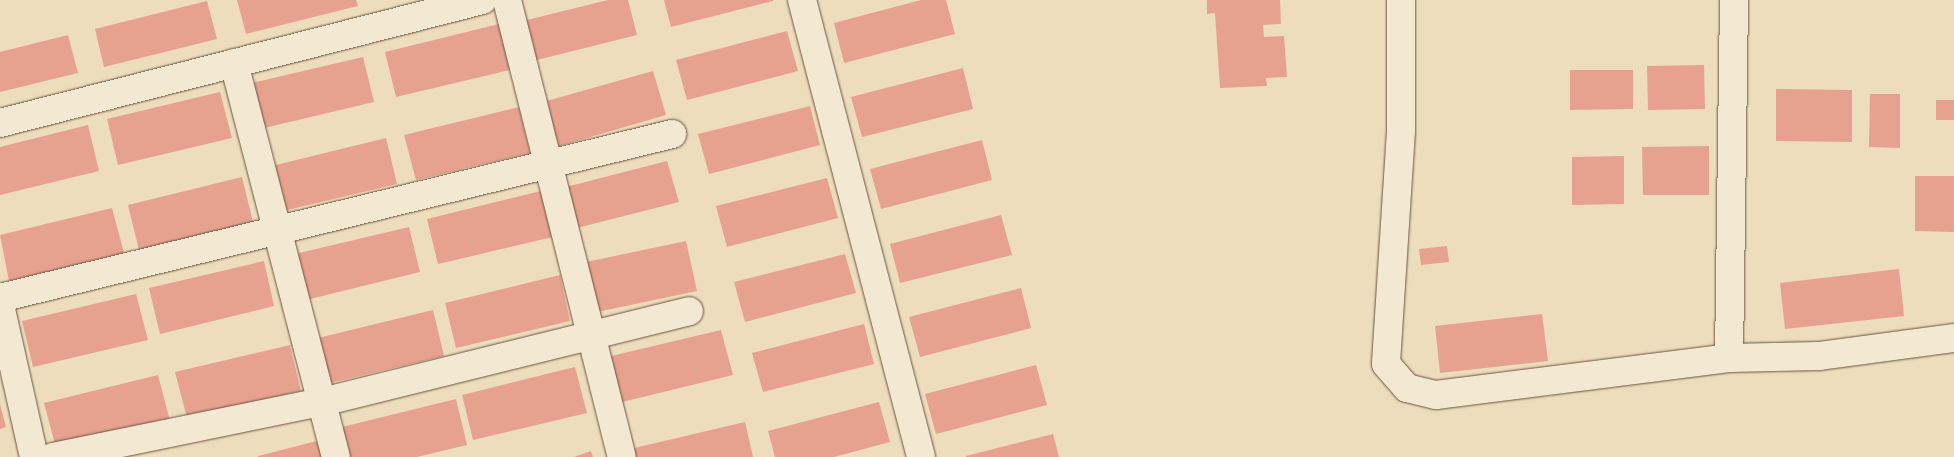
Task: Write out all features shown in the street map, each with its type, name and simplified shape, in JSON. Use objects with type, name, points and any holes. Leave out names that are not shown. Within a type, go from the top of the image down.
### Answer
[{"type":"street","points":[[0,123],[483,0]]},
{"type":"street","points":[[508,0],[622,457]]},
{"type":"street","points":[[802,0],[921,457]]},
{"type":"street","points":[[1401,0],[1401,131],[1386,364],[1407,388],[1436,395],[1729,358],[1819,356],[1954,338]]},
{"type":"street","points":[[1729,358],[1734,0]]},
{"type":"street","points":[[234,64],[336,457]]},
{"type":"street","points":[[0,298],[672,134]]},
{"type":"street","points":[[0,305],[34,457]]},
{"type":"street","points":[[52,457],[322,402],[689,310]]},
{"type":"building","points":[[237,0],[356,0],[358,6],[246,34]]},
{"type":"building","points":[[608,0],[628,0],[637,35],[533,61],[523,21]]},
{"type":"building","points":[[664,0],[773,0],[773,1],[671,27]]},
{"type":"building","points":[[921,0],[946,0],[955,34],[844,63],[834,23]]},
{"type":"building","points":[[1207,0],[1280,0],[1281,24],[1263,25],[1264,37],[1284,36],[1287,77],[1266,78],[1267,86],[1220,88],[1215,13],[1207,14]]},
{"type":"building","points":[[207,1],[217,39],[104,67],[95,29]]},
{"type":"building","points":[[499,24],[510,70],[396,97],[385,52]]},
{"type":"building","points":[[787,31],[798,71],[687,100],[676,60]]},
{"type":"building","points":[[68,35],[78,73],[0,92],[0,52]]},
{"type":"building","points":[[363,57],[374,102],[260,129],[248,84]]},
{"type":"building","points":[[1704,65],[1705,109],[1648,110],[1647,66]]},
{"type":"building","points":[[963,68],[973,109],[862,137],[851,97]]},
{"type":"building","points":[[1570,70],[1633,70],[1633,109],[1570,110]]},
{"type":"building","points":[[653,71],[666,115],[556,147],[543,102]]},
{"type":"building","points":[[1776,89],[1852,90],[1852,142],[1776,141]]},
{"type":"building","points":[[220,92],[232,138],[118,165],[107,119]]},
{"type":"building","points":[[1870,94],[1900,94],[1900,148],[1869,147]]},
{"type":"building","points":[[1936,100],[1954,100],[1954,120],[1936,120]]},
{"type":"building","points":[[810,106],[820,145],[709,174],[698,134]]},
{"type":"building","points":[[519,107],[530,153],[416,180],[404,135]]},
{"type":"building","points":[[88,125],[99,171],[0,195],[0,147]]},
{"type":"building","points":[[386,138],[397,184],[283,211],[272,166]]},
{"type":"building","points":[[982,140],[992,180],[881,209],[870,169]]},
{"type":"building","points":[[1709,146],[1709,195],[1643,195],[1642,147]]},
{"type":"building","points":[[1624,156],[1624,204],[1572,205],[1572,157]]},
{"type":"building","points":[[667,161],[679,202],[577,228],[566,187]]},
{"type":"building","points":[[1915,176],[1954,176],[1954,232],[1915,231]]},
{"type":"building","points":[[242,177],[253,222],[139,250],[128,205]]},
{"type":"building","points":[[827,178],[838,218],[727,247],[716,206]]},
{"type":"building","points":[[541,191],[553,237],[438,264],[427,219]]},
{"type":"building","points":[[112,208],[124,253],[9,281],[0,235]]},
{"type":"building","points":[[1001,215],[1012,255],[900,283],[890,244]]},
{"type":"building","points":[[409,227],[420,272],[306,300],[295,254]]},
{"type":"building","points":[[686,241],[697,291],[597,312],[586,262]]},
{"type":"building","points":[[1447,246],[1449,262],[1421,265],[1419,249]]},
{"type":"building","points":[[845,254],[856,293],[745,322],[734,282]]},
{"type":"building","points":[[264,261],[274,306],[160,334],[149,288]]},
{"type":"building","points":[[1899,269],[1904,316],[1785,329],[1780,283]]},
{"type":"building","points":[[560,275],[570,321],[456,348],[445,303]]},
{"type":"building","points":[[1021,288],[1031,328],[920,357],[909,317]]},
{"type":"building","points":[[136,294],[148,340],[33,367],[22,321]]},
{"type":"building","points":[[433,310],[444,356],[330,383],[318,338]]},
{"type":"building","points":[[1542,314],[1548,361],[1440,373],[1435,326]]},
{"type":"building","points":[[864,324],[874,364],[763,392],[752,353]]},
{"type":"building","points":[[721,330],[733,375],[618,403],[607,357]]},
{"type":"building","points":[[290,345],[301,391],[187,418],[175,372]]},
{"type":"building","points":[[1036,365],[1047,405],[936,434],[925,394]]},
{"type":"building","points":[[575,367],[587,413],[473,440],[462,395]]},
{"type":"building","points":[[158,375],[170,421],[56,448],[44,403]]},
{"type":"building","points":[[456,399],[467,445],[417,457],[349,457],[342,427]]},
{"type":"building","points":[[879,402],[890,442],[834,457],[775,457],[768,431]]},
{"type":"building","points":[[0,404],[6,427],[0,429]]},
{"type":"building","points":[[745,422],[753,457],[632,457],[630,449]]},
{"type":"building","points":[[1053,434],[1059,457],[966,457],[966,456]]},
{"type":"building","points":[[317,441],[322,457],[258,457],[258,456]]},
{"type":"building","points":[[591,451],[593,457],[574,457]]}]
